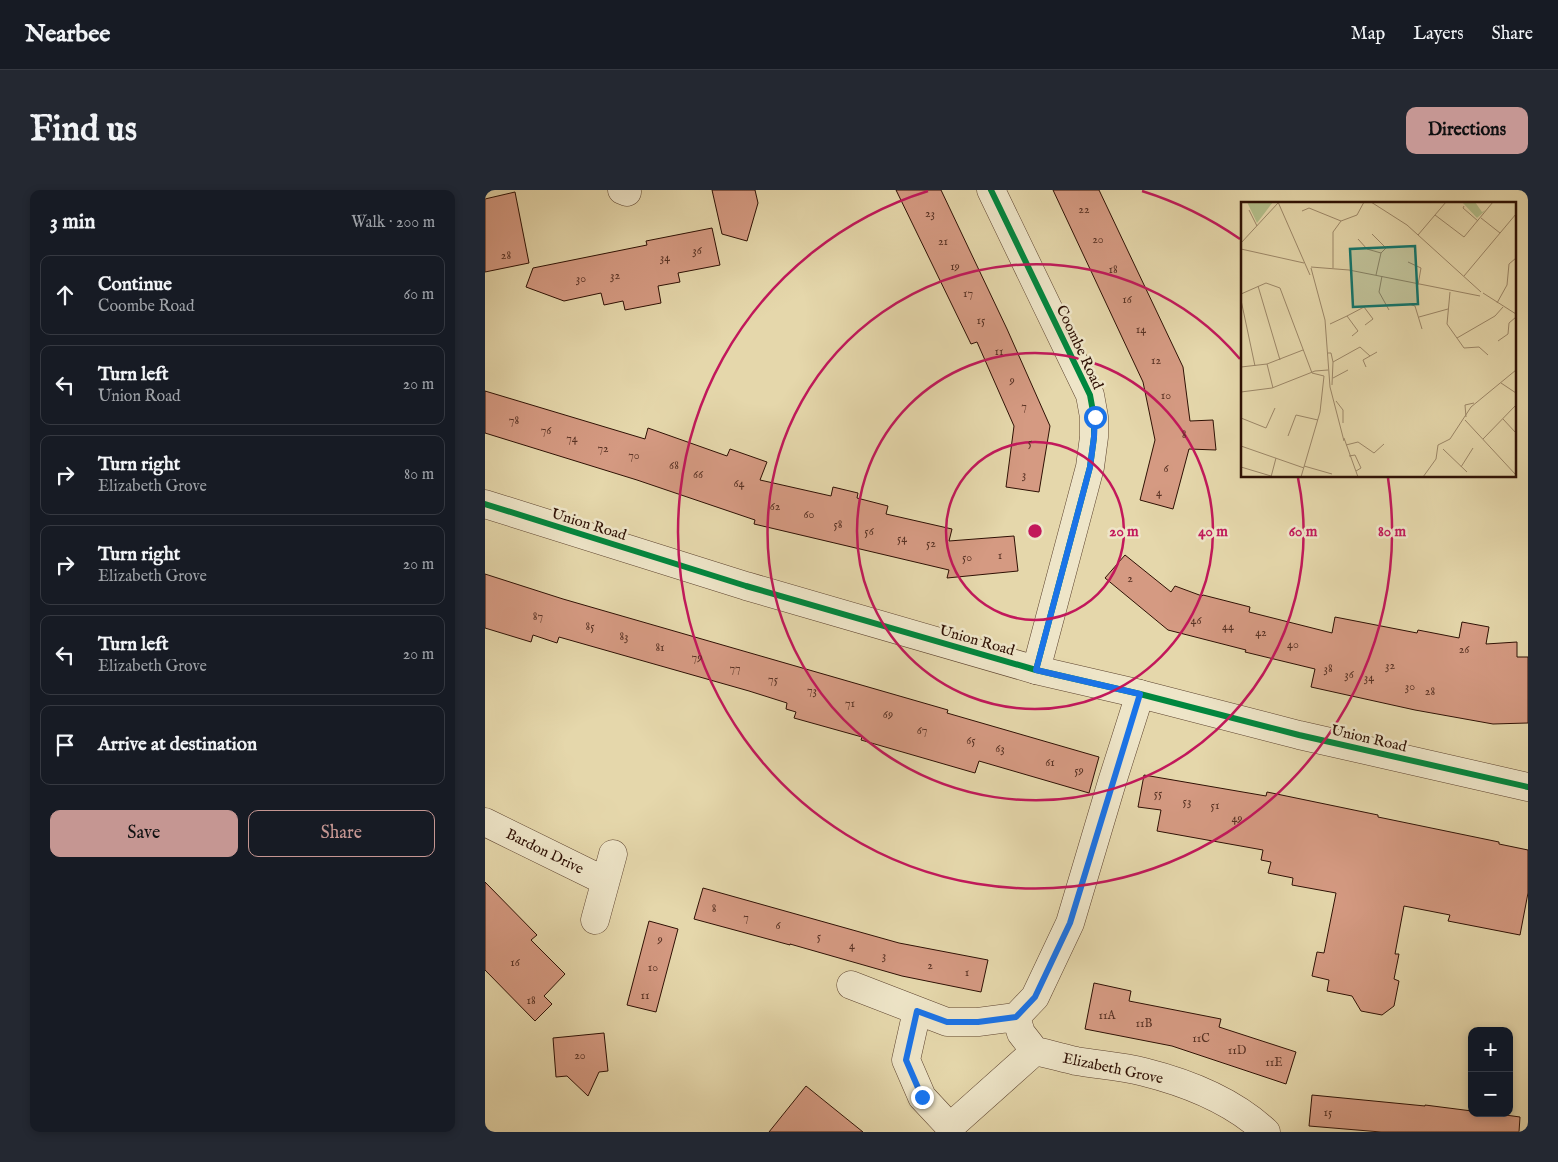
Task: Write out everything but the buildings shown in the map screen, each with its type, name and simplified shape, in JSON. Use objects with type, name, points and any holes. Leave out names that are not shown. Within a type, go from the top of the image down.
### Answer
[{"type":"street","name":"Coombe Road","points":[[991,190],[1089,395],[1095,417],[1090,467],[1036,670]]},
{"type":"street","name":"Union Road","points":[[485,504],[746,586],[1036,670],[1140,694],[1299,735],[1528,787]]},
{"type":"street","points":[[851,985],[947,1022],[978,1022],[1016,1017],[1035,997],[1070,923],[1140,694]]},
{"type":"street","name":"Bardon Drive","points":[[485,822],[605,881]]},
{"type":"street","points":[[595,920],[613,854]]},
{"type":"street","points":[[917,1011],[906,1060],[922,1097],[951,1129],[1035,1051],[1021,1034],[1016,1017]]},
{"type":"street","name":"Elizabeth Grove","points":[[1035,1051],[1075,1061],[1143,1071],[1179,1082],[1217,1098],[1251,1118],[1266,1132]]},
{"type":"cycle path","points":[[991,190],[1090,395],[1094,417],[1094,437],[1090,467],[1036,670]]},
{"type":"cycle path","points":[[485,504],[746,586],[1036,670],[1140,694],[1299,735],[1528,787]]},
{"type":"route","points":[[922,1097],[906,1060],[917,1011],[947,1022],[978,1022],[1016,1017],[1035,997],[1070,923],[1140,694],[1036,670],[1090,467],[1095,417]]}]
